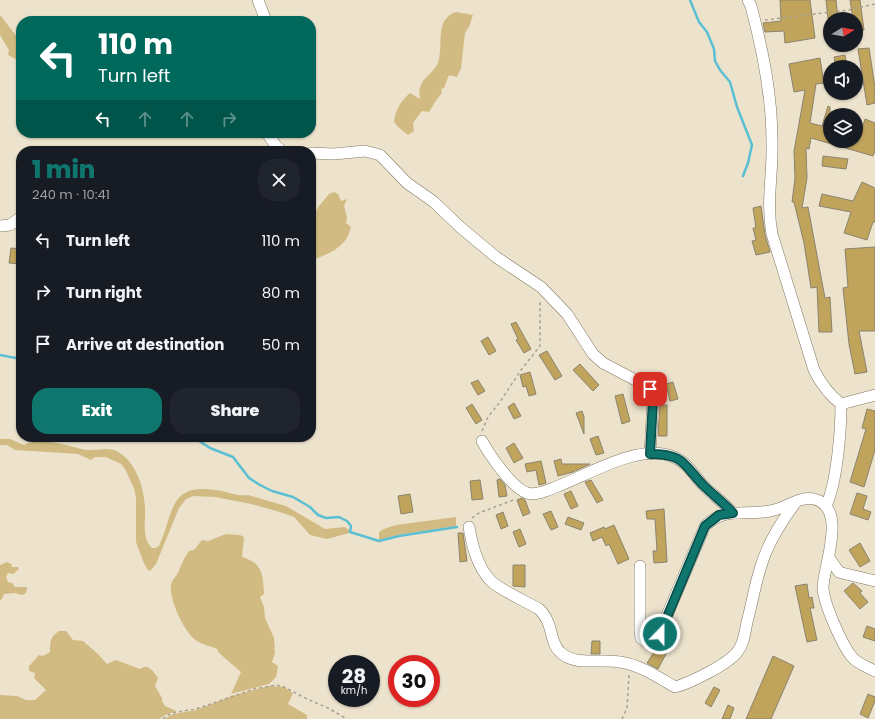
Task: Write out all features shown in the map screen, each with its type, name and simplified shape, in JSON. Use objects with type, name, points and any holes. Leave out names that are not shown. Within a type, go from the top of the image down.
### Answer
[{"type":"street","points":[[258,0],[264,16]]},
{"type":"street","points":[[748,0],[755,22],[770,94],[772,143],[768,215],[772,234],[814,370],[825,389],[840,404],[840,422],[832,494],[826,506]]},
{"type":"street","points":[[316,153],[334,154],[365,151],[380,155],[407,182],[434,202],[496,257],[546,291],[567,314],[593,354],[603,363],[650,389],[653,400],[650,454]]},
{"type":"street","points":[[0,226],[10,225],[16,221]]},
{"type":"street","points":[[840,404],[875,395]]},
{"type":"street","points":[[482,441],[490,456],[511,480],[526,493],[544,492],[617,461],[642,454],[670,455],[686,464],[709,490],[733,513]]},
{"type":"street","points":[[640,566],[640,631],[641,638],[650,642],[660,634],[705,526],[719,515],[771,511],[796,502],[814,499],[826,506],[829,513],[832,537],[823,588],[830,612],[851,656],[858,663],[875,671]]},
{"type":"street","points":[[469,527],[476,554],[485,573],[491,581],[539,609],[545,615],[548,620],[556,648],[560,653],[577,660],[619,661],[651,673],[675,687],[683,685],[724,664],[738,652],[744,637],[760,567],[766,548],[774,533],[796,502]]},
{"type":"street","points":[[829,558],[839,572],[875,581]]},
{"type":"path","points":[[755,22],[848,10],[875,4]]},
{"type":"path","points":[[482,441],[482,430],[488,417],[540,346],[540,299],[546,291]]},
{"type":"path","points":[[469,527],[471,519],[479,513],[523,496],[526,493]]},
{"type":"path","points":[[622,719],[627,708],[629,675],[628,664]]},
{"type":"path","points":[[163,719],[172,713],[196,709],[254,688],[276,685],[284,687],[348,719]]},
{"type":"shaded area","points":[[456,12],[473,15],[469,27],[465,33],[461,68],[457,77],[449,75],[444,88],[441,89],[442,93],[429,112],[422,111],[413,123],[414,131],[408,135],[394,122],[397,110],[410,93],[420,99],[420,91],[423,81],[434,70],[439,59],[442,25],[449,15]]},
{"type":"shaded area","points":[[0,15],[16,36],[16,59],[8,55],[9,50],[0,35]]},
{"type":"shaded area","points":[[334,192],[338,194],[341,201],[347,199],[344,206],[347,217],[346,223],[351,227],[349,234],[341,245],[331,252],[316,259],[316,211],[329,194]]},
{"type":"shaded area","points":[[0,439],[10,439],[24,445],[45,442],[85,450],[110,449],[121,454],[128,459],[133,466],[143,491],[145,507],[145,534],[146,539],[152,548],[159,546],[175,503],[181,496],[189,491],[200,489],[248,495],[286,506],[325,529],[345,527],[349,530],[349,533],[327,539],[310,535],[294,517],[280,512],[251,504],[215,497],[193,496],[186,499],[179,508],[156,564],[150,571],[147,569],[143,561],[136,542],[136,498],[134,488],[121,464],[106,457],[95,457],[91,460],[78,454],[15,450],[7,445],[0,445]]},
{"type":"shaded area","points":[[456,517],[456,526],[398,535],[379,540],[379,532],[396,525]]},
{"type":"shaded area","points":[[226,534],[240,535],[244,537],[242,557],[258,566],[262,576],[264,594],[260,597],[264,607],[265,618],[274,638],[275,653],[272,662],[278,666],[276,677],[269,684],[231,694],[241,672],[219,653],[217,649],[199,642],[192,637],[175,608],[171,592],[172,583],[189,551],[194,550],[202,540],[208,541]]},
{"type":"shaded area","points":[[7,562],[11,564],[12,567],[18,567],[19,569],[13,574],[8,573],[6,577],[8,582],[12,583],[15,587],[27,587],[26,593],[22,595],[15,593],[4,594],[0,600],[0,565]]},
{"type":"shaded area","points":[[59,631],[66,631],[73,640],[83,641],[107,664],[116,660],[140,669],[148,667],[158,678],[155,686],[165,706],[177,711],[165,715],[159,719],[0,719],[0,695],[17,696],[26,700],[35,700],[46,690],[34,678],[35,673],[29,671],[29,666],[39,655],[43,656],[50,652],[51,640]]},
{"type":"shaded area","points":[[269,686],[284,687],[293,693],[288,704],[307,715],[307,719],[164,719],[173,714],[196,710],[232,696]]},
{"type":"building","points":[[780,0],[810,0],[815,38],[785,43],[784,31],[765,32],[763,23],[781,21]]},
{"type":"building","points":[[826,0],[836,0],[837,12],[827,12]]},
{"type":"building","points":[[850,0],[860,0],[862,12],[852,12]]},
{"type":"building","points":[[869,48],[875,87],[875,103],[867,105],[863,80],[863,60],[860,60],[858,52],[863,52],[863,49]]},
{"type":"building","points":[[845,55],[846,60],[835,60],[834,57]]},
{"type":"building","points":[[820,58],[823,83],[816,84],[810,123],[822,126],[823,123],[823,141],[811,138],[809,149],[806,148],[807,178],[802,208],[808,207],[825,298],[830,297],[832,332],[819,332],[817,287],[811,288],[804,243],[794,202],[792,202],[795,178],[794,151],[805,90],[794,92],[789,64]]},
{"type":"building","points":[[865,119],[875,123],[875,151],[873,156],[845,148],[863,148],[863,126]]},
{"type":"building","points":[[823,156],[848,159],[846,169],[822,166]]},
{"type":"building","points":[[862,182],[875,188],[875,222],[873,222],[867,240],[844,233],[851,212],[819,206],[822,194],[853,201]]},
{"type":"building","points":[[761,206],[765,235],[770,252],[756,255],[752,241],[756,240],[753,228],[756,228],[753,208]]},
{"type":"building","points":[[875,247],[875,331],[859,331],[867,372],[855,374],[849,344],[843,288],[848,287],[845,249]]},
{"type":"building","points":[[11,248],[16,248],[16,264],[9,263]]},
{"type":"building","points":[[516,322],[531,349],[524,353],[516,340],[518,339],[511,324]]},
{"type":"building","points":[[488,337],[496,351],[489,355],[481,341]]},
{"type":"building","points":[[547,351],[562,376],[555,380],[539,355]]},
{"type":"building","points":[[580,364],[599,385],[593,391],[573,370]]},
{"type":"building","points":[[530,372],[536,394],[529,396],[526,386],[523,387],[520,375]]},
{"type":"building","points":[[649,375],[664,376],[663,385],[655,384],[649,380]]},
{"type":"building","points":[[478,380],[485,391],[478,395],[471,383]]},
{"type":"building","points":[[673,382],[678,399],[670,401],[666,384]]},
{"type":"building","points":[[623,394],[630,421],[622,424],[615,396]]},
{"type":"building","points":[[514,403],[521,416],[514,419],[508,407]]},
{"type":"building","points":[[472,404],[482,420],[476,424],[466,408]]},
{"type":"building","points":[[660,405],[667,405],[667,436],[658,436]]},
{"type":"building","points":[[867,409],[875,411],[875,450],[864,487],[850,482],[866,429],[862,428]]},
{"type":"building","points":[[582,411],[584,417],[584,434],[576,413]]},
{"type":"building","points":[[598,436],[604,453],[596,455],[590,439]]},
{"type":"building","points":[[514,443],[523,458],[514,463],[506,448]]},
{"type":"building","points":[[561,459],[562,464],[590,464],[573,472],[558,476],[554,461]]},
{"type":"building","points":[[541,461],[546,483],[539,485],[536,470],[527,472],[525,464]]},
{"type":"building","points":[[500,479],[505,485],[507,496],[499,497],[497,480]]},
{"type":"building","points":[[480,480],[483,499],[472,500],[470,481]]},
{"type":"building","points":[[591,480],[603,500],[597,503],[585,482]]},
{"type":"building","points":[[571,491],[578,506],[571,509],[564,494]]},
{"type":"building","points":[[857,493],[867,496],[863,509],[871,512],[868,520],[850,514]]},
{"type":"building","points":[[410,494],[413,512],[401,514],[398,496]]},
{"type":"building","points":[[522,498],[525,500],[530,513],[523,516],[517,500]]},
{"type":"building","points":[[664,509],[667,562],[654,563],[653,551],[657,551],[655,519],[647,519],[646,511]]},
{"type":"building","points":[[551,511],[558,527],[551,530],[543,514]]},
{"type":"building","points":[[503,512],[508,526],[501,529],[496,515]]},
{"type":"building","points":[[568,517],[584,523],[581,530],[565,524]]},
{"type":"building","points":[[614,525],[629,559],[618,564],[609,544],[606,546],[602,537],[593,541],[590,533],[604,527],[605,529]]},
{"type":"building","points":[[520,529],[526,544],[519,547],[513,532]]},
{"type":"building","points":[[458,533],[463,533],[467,561],[460,562]]},
{"type":"building","points":[[860,543],[870,561],[860,567],[849,550]]},
{"type":"building","points":[[513,565],[525,565],[525,587],[513,586]]},
{"type":"building","points":[[853,583],[862,591],[860,593],[868,602],[860,609],[844,591]]},
{"type":"building","points":[[807,584],[809,598],[812,597],[814,608],[810,608],[817,640],[807,642],[795,586]]},
{"type":"building","points":[[867,626],[875,629],[875,641],[863,637]]},
{"type":"building","points":[[592,641],[600,641],[600,654],[591,654]]},
{"type":"building","points":[[660,643],[669,648],[658,669],[647,663]]},
{"type":"building","points":[[773,656],[794,666],[771,719],[746,719]]},
{"type":"building","points":[[714,687],[720,690],[711,707],[705,703]]},
{"type":"building","points":[[868,694],[875,697],[875,701],[868,718],[860,714]]},
{"type":"building","points":[[728,705],[734,708],[730,719],[722,719]]},
{"type":"waterway","points":[[690,0],[699,22],[707,32],[714,49],[715,61],[730,82],[737,107],[752,145],[743,176]]},
{"type":"waterway","points":[[0,355],[16,358]]},
{"type":"waterway","points":[[201,442],[210,448],[233,457],[249,478],[260,485],[272,491],[293,497],[310,507],[318,515],[326,518],[339,517],[347,521],[351,526],[350,532],[379,541],[399,536],[457,527]]},
{"type":"route","points":[[650,389],[653,400],[650,454],[670,455],[686,464],[701,483],[733,513],[719,515],[710,520],[705,526],[660,634]]}]
